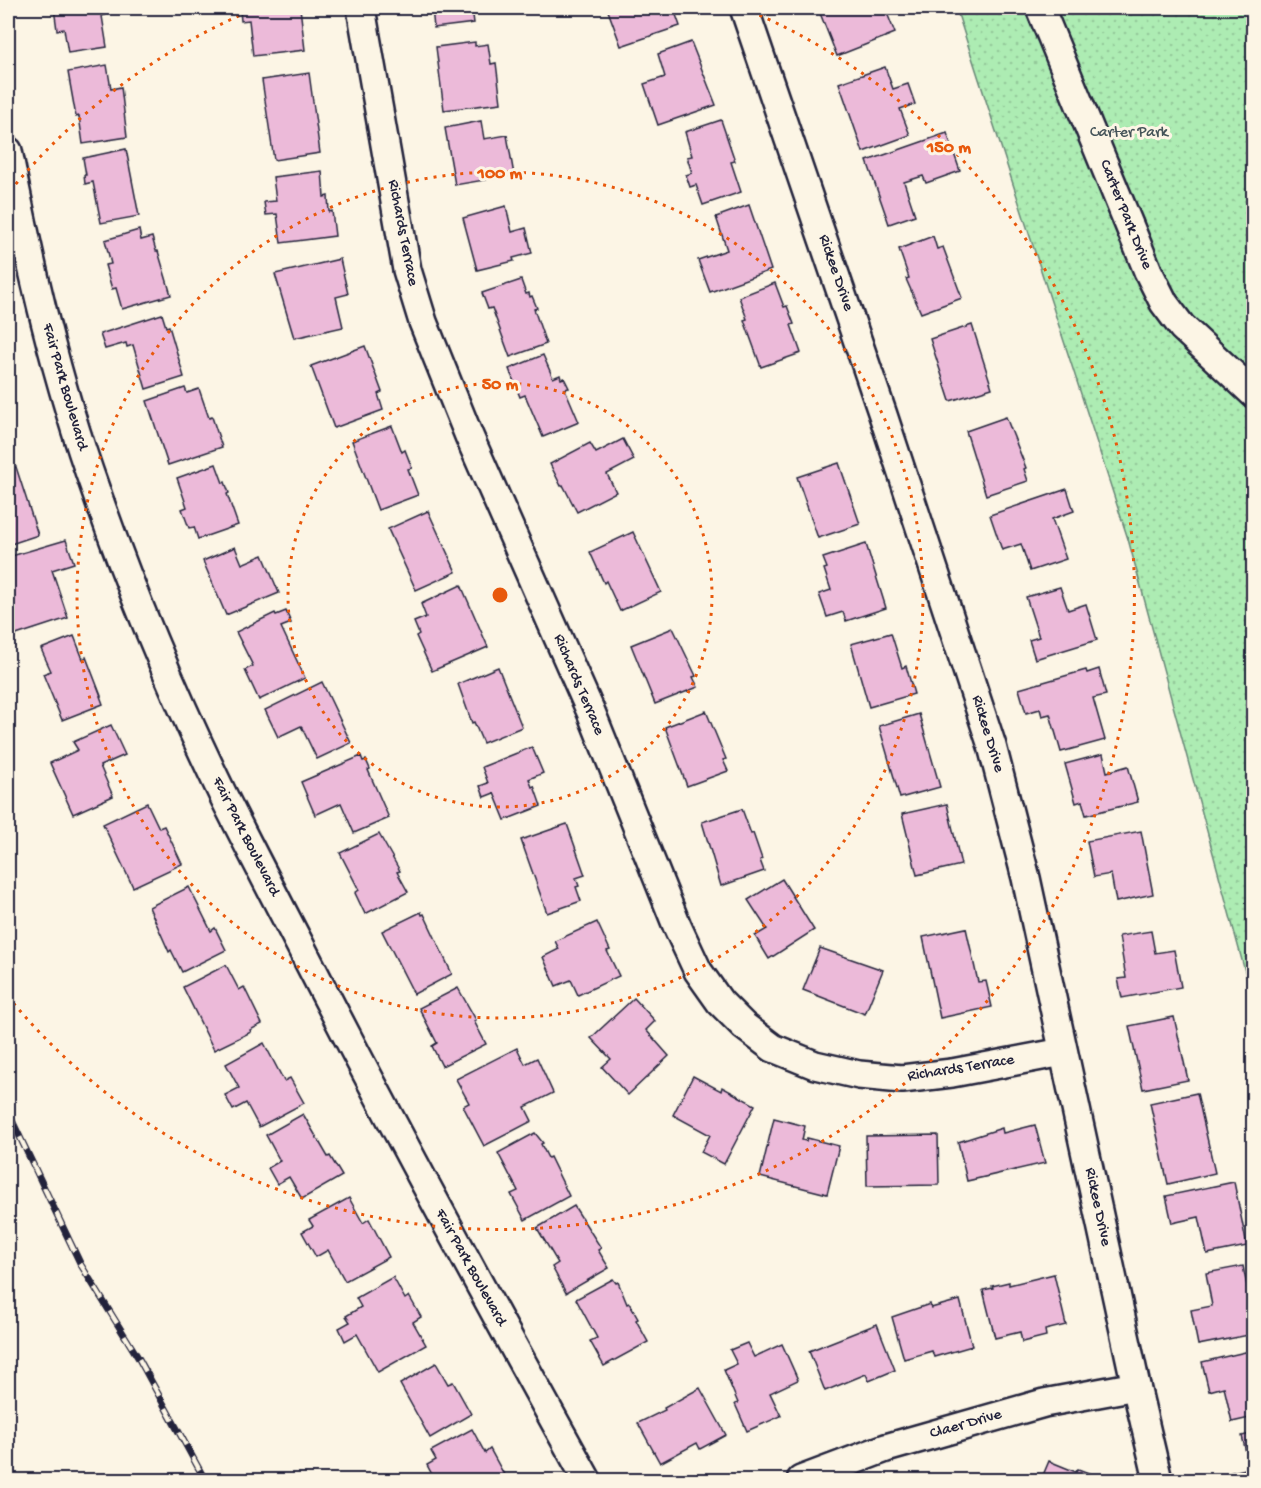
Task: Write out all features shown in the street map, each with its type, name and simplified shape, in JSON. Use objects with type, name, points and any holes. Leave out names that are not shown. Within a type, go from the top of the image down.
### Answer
[{"type":"street","name":"Richards Terrace","points":[[361,8],[407,270],[423,322],[469,436],[591,712],[664,895],[698,971],[720,1002],[744,1026],[773,1048],[815,1065],[859,1075],[902,1078],[952,1073],[1063,1052]]},
{"type":"street","name":"Rickee Drive","points":[[744,8],[883,415],[992,746],[1026,878],[1158,1480]]},
{"type":"street","name":"Carter Park Drive","points":[[1040,8],[1148,271],[1164,303],[1182,327],[1254,394]]},
{"type":"street","name":"Fair Park Boulevard","points":[[8,151],[40,298],[66,402],[95,489],[158,650],[222,793],[331,1007],[448,1229],[587,1480]]},
{"type":"street","name":"Claer Drive","points":[[801,1480],[886,1448],[1033,1406],[1136,1386]]},
{"type":"green space","name":"Carter Park","points":[[956,8],[1253,8],[1253,1001],[1128,539]]},
{"type":"building","points":[[54,8],[104,8],[105,15],[102,16],[107,47],[68,53],[64,29],[57,30]]},
{"type":"building","points":[[300,8],[305,50],[253,56],[249,20],[241,21],[240,10]]},
{"type":"building","points":[[432,8],[472,8],[474,23],[434,28]]},
{"type":"building","points":[[607,8],[680,8],[681,10],[675,12],[680,26],[621,46]]},
{"type":"building","points":[[818,8],[885,8],[895,33],[837,56]]},
{"type":"building","points":[[475,42],[475,46],[488,44],[491,64],[496,63],[501,103],[444,110],[436,47]]},
{"type":"building","points":[[691,42],[716,105],[658,125],[644,84],[665,77],[658,54]]},
{"type":"building","points":[[107,65],[111,89],[121,87],[127,137],[83,144],[68,72]]},
{"type":"building","points":[[885,67],[893,89],[908,84],[915,104],[900,109],[910,135],[863,152],[839,83]]},
{"type":"building","points":[[309,73],[320,153],[274,160],[262,80]]},
{"type":"building","points":[[721,120],[735,161],[731,162],[741,192],[703,205],[696,185],[690,187],[686,175],[692,173],[687,157],[692,156],[685,132]]},
{"type":"building","points":[[481,121],[484,139],[507,135],[514,175],[455,185],[445,128]]},
{"type":"building","points":[[947,133],[960,171],[926,183],[923,176],[904,182],[915,215],[889,224],[867,161]]},
{"type":"building","points":[[126,149],[139,216],[101,223],[93,182],[85,184],[83,158]]},
{"type":"building","points":[[322,171],[324,197],[328,196],[335,236],[281,243],[277,214],[266,215],[264,202],[276,201],[273,177]]},
{"type":"building","points":[[749,205],[771,270],[710,292],[698,260],[727,250],[716,217]]},
{"type":"building","points":[[506,206],[512,232],[526,228],[532,253],[513,258],[514,261],[477,270],[463,218]]},
{"type":"building","points":[[139,230],[141,240],[152,237],[171,295],[122,309],[116,288],[112,289],[105,265],[111,264],[105,240]]},
{"type":"building","points":[[933,236],[937,249],[943,247],[962,298],[921,313],[906,279],[909,278],[899,249]]},
{"type":"building","points":[[340,259],[348,294],[336,297],[343,327],[294,338],[275,274]]},
{"type":"building","points":[[521,280],[526,294],[529,293],[530,297],[532,296],[537,308],[534,309],[546,344],[510,357],[492,308],[488,309],[482,293]]},
{"type":"building","points":[[775,283],[784,307],[787,306],[794,324],[791,325],[801,353],[761,367],[744,320],[747,319],[739,297]]},
{"type":"building","points":[[162,314],[166,327],[169,326],[184,377],[146,389],[133,345],[127,347],[126,343],[105,349],[100,334]]},
{"type":"building","points":[[972,325],[992,388],[950,401],[930,339]]},
{"type":"building","points":[[365,346],[382,392],[378,394],[383,410],[334,428],[311,366]]},
{"type":"building","points":[[543,355],[553,378],[560,375],[561,379],[564,378],[569,388],[565,389],[579,422],[543,437],[525,395],[520,397],[509,369]]},
{"type":"building","points":[[185,388],[187,393],[199,389],[222,447],[168,465],[147,401]]},
{"type":"building","points":[[1006,417],[1026,468],[1024,469],[1028,481],[986,495],[966,431]]},
{"type":"building","points":[[392,426],[402,452],[405,450],[412,468],[408,469],[418,495],[378,510],[352,441]]},
{"type":"building","points":[[623,439],[634,460],[607,474],[616,492],[577,512],[550,464],[590,443],[596,453]]},
{"type":"building","points":[[839,463],[860,524],[818,538],[797,477]]},
{"type":"building","points":[[216,464],[229,493],[227,494],[238,525],[198,539],[194,527],[189,528],[182,509],[187,507],[177,478]]},
{"type":"building","points":[[16,467],[38,535],[8,545],[8,469]]},
{"type":"building","points":[[1067,489],[1074,511],[1052,519],[1066,559],[1030,571],[1021,544],[1002,550],[990,515]]},
{"type":"building","points":[[428,511],[456,572],[416,590],[388,529]]},
{"type":"building","points":[[633,532],[661,592],[620,611],[590,552]]},
{"type":"building","points":[[66,540],[74,563],[52,570],[68,618],[10,637],[8,630],[8,557]]},
{"type":"building","points":[[866,544],[886,608],[846,621],[843,612],[827,617],[819,594],[831,590],[823,558]]},
{"type":"building","points":[[235,547],[242,564],[263,555],[279,593],[226,615],[203,561]]},
{"type":"building","points":[[461,585],[488,647],[432,671],[416,636],[419,634],[414,622],[426,617],[421,604]]},
{"type":"building","points":[[1060,587],[1068,610],[1086,604],[1097,640],[1035,659],[1029,640],[1039,637],[1026,597]]},
{"type":"building","points":[[286,611],[291,623],[281,627],[305,678],[259,700],[245,670],[253,666],[236,632],[275,613],[276,615]]},
{"type":"building","points":[[673,628],[696,676],[693,677],[698,687],[655,704],[631,645]]},
{"type":"building","points":[[891,633],[902,668],[906,666],[914,694],[869,707],[851,644]]},
{"type":"building","points":[[74,636],[83,659],[86,657],[103,704],[62,720],[43,674],[51,671],[41,649]]},
{"type":"building","points":[[498,667],[522,727],[483,743],[474,722],[472,723],[458,684]]},
{"type":"building","points":[[1099,669],[1106,695],[1093,698],[1105,740],[1061,752],[1050,714],[1042,716],[1040,709],[1026,713],[1019,689],[1086,670],[1087,673]]},
{"type":"building","points":[[322,682],[351,743],[317,759],[301,726],[278,737],[265,710]]},
{"type":"building","points":[[706,711],[726,759],[723,760],[728,771],[687,786],[665,727]]},
{"type":"building","points":[[919,714],[940,787],[900,798],[879,726]]},
{"type":"building","points":[[111,725],[125,755],[100,766],[113,796],[73,814],[50,763],[78,750],[73,742]]},
{"type":"building","points":[[532,747],[543,773],[529,779],[541,806],[505,820],[494,793],[484,797],[480,786],[488,783],[482,767]]},
{"type":"building","points":[[1103,754],[1107,772],[1128,766],[1138,802],[1086,815],[1082,801],[1076,803],[1065,764]]},
{"type":"building","points":[[361,756],[363,761],[366,760],[370,769],[368,770],[389,818],[354,833],[341,803],[315,815],[301,782]]},
{"type":"building","points":[[147,803],[159,828],[164,826],[182,864],[133,887],[103,824]]},
{"type":"building","points":[[947,804],[961,865],[917,875],[902,814]]},
{"type":"building","points":[[742,809],[751,834],[753,833],[764,871],[721,886],[702,822]]},
{"type":"building","points":[[567,824],[585,875],[576,878],[579,886],[576,887],[581,901],[547,913],[521,840]]},
{"type":"building","points":[[1141,831],[1153,894],[1116,902],[1111,874],[1094,877],[1087,841]]},
{"type":"building","points":[[379,834],[400,871],[397,872],[408,892],[365,914],[355,893],[359,890],[340,853]]},
{"type":"building","points":[[782,879],[814,930],[769,959],[755,936],[767,929],[748,900]]},
{"type":"building","points":[[189,887],[211,931],[215,928],[226,950],[182,972],[171,950],[169,952],[149,907]]},
{"type":"building","points":[[421,912],[452,974],[414,994],[382,931]]},
{"type":"building","points":[[597,922],[619,976],[578,995],[571,980],[556,986],[543,957],[559,949],[555,941]]},
{"type":"building","points":[[966,928],[978,982],[986,981],[992,1007],[940,1018],[923,937]]},
{"type":"building","points":[[1151,931],[1155,953],[1174,950],[1181,987],[1122,998],[1118,979],[1126,978],[1119,936]]},
{"type":"building","points":[[820,948],[883,970],[865,1014],[803,990]]},
{"type":"building","points":[[226,965],[239,990],[244,987],[262,1024],[214,1050],[183,987]]},
{"type":"building","points":[[458,988],[486,1044],[442,1066],[432,1046],[437,1043],[419,1008]]},
{"type":"building","points":[[634,998],[655,1021],[646,1030],[669,1056],[628,1095],[602,1067],[611,1059],[591,1038]]},
{"type":"building","points":[[1174,1017],[1188,1080],[1143,1089],[1129,1026]]},
{"type":"building","points":[[264,1043],[284,1081],[290,1078],[304,1103],[259,1127],[246,1103],[233,1110],[225,1095],[239,1088],[226,1064]]},
{"type":"building","points":[[517,1048],[525,1064],[537,1058],[553,1093],[525,1107],[532,1121],[484,1146],[463,1106],[469,1103],[456,1079]]},
{"type":"building","points":[[693,1076],[721,1091],[722,1087],[755,1105],[724,1164],[701,1152],[710,1135],[673,1115]]},
{"type":"building","points":[[1197,1093],[1215,1173],[1168,1184],[1150,1103]]},
{"type":"building","points":[[303,1114],[342,1176],[302,1199],[289,1177],[277,1184],[268,1168],[280,1161],[266,1135]]},
{"type":"building","points":[[774,1118],[805,1126],[802,1140],[806,1141],[807,1138],[839,1146],[827,1194],[760,1177]]},
{"type":"building","points":[[1035,1125],[1045,1163],[967,1181],[958,1142],[1002,1128],[1003,1133]]},
{"type":"building","points":[[535,1133],[543,1143],[541,1144],[569,1196],[525,1220],[511,1194],[518,1191],[498,1153]]},
{"type":"building","points":[[938,1135],[939,1185],[867,1186],[866,1136]]},
{"type":"building","points":[[1234,1182],[1247,1246],[1207,1254],[1199,1217],[1172,1223],[1166,1196]]},
{"type":"building","points":[[349,1198],[363,1223],[369,1219],[389,1257],[345,1281],[328,1250],[316,1257],[302,1232],[313,1226],[309,1220]]},
{"type":"building","points":[[574,1206],[601,1248],[598,1250],[609,1268],[566,1293],[552,1267],[558,1263],[537,1228]]},
{"type":"building","points":[[1243,1266],[1254,1321],[1254,1334],[1198,1345],[1191,1310],[1212,1306],[1206,1273]]},
{"type":"building","points":[[1054,1274],[1066,1325],[1045,1330],[1046,1336],[1022,1342],[1020,1332],[995,1338],[983,1290],[1009,1282],[1009,1285]]},
{"type":"building","points":[[393,1277],[405,1299],[409,1296],[421,1317],[413,1322],[426,1345],[378,1372],[357,1334],[345,1341],[339,1328],[350,1322],[346,1316],[361,1307],[356,1298]]},
{"type":"building","points":[[613,1279],[616,1283],[618,1282],[648,1342],[604,1366],[590,1341],[597,1338],[576,1299]]},
{"type":"building","points":[[960,1300],[972,1346],[934,1357],[932,1351],[904,1359],[892,1317],[930,1304],[931,1308]]},
{"type":"building","points":[[877,1324],[895,1370],[869,1381],[866,1374],[825,1391],[809,1351]]},
{"type":"building","points":[[747,1343],[754,1357],[782,1344],[798,1380],[770,1393],[781,1416],[747,1431],[724,1370],[737,1364],[730,1350]]},
{"type":"building","points":[[1254,1350],[1254,1417],[1232,1422],[1224,1387],[1209,1391],[1202,1362]]},
{"type":"building","points":[[436,1363],[448,1384],[453,1382],[471,1414],[430,1438],[400,1384]]},
{"type":"building","points":[[700,1388],[726,1435],[700,1449],[697,1443],[660,1463],[638,1423],[665,1410],[664,1408]]},
{"type":"building","points":[[472,1429],[485,1453],[490,1449],[507,1480],[435,1480],[427,1465],[436,1460],[431,1451]]},
{"type":"building","points":[[1254,1433],[1254,1480],[1230,1480],[1228,1473],[1250,1468],[1242,1436]]},
{"type":"building","points":[[1049,1461],[1076,1472],[1078,1469],[1107,1480],[1041,1480]]},
{"type":"railway","points":[[8,1112],[81,1265],[139,1359],[205,1480]]}]
